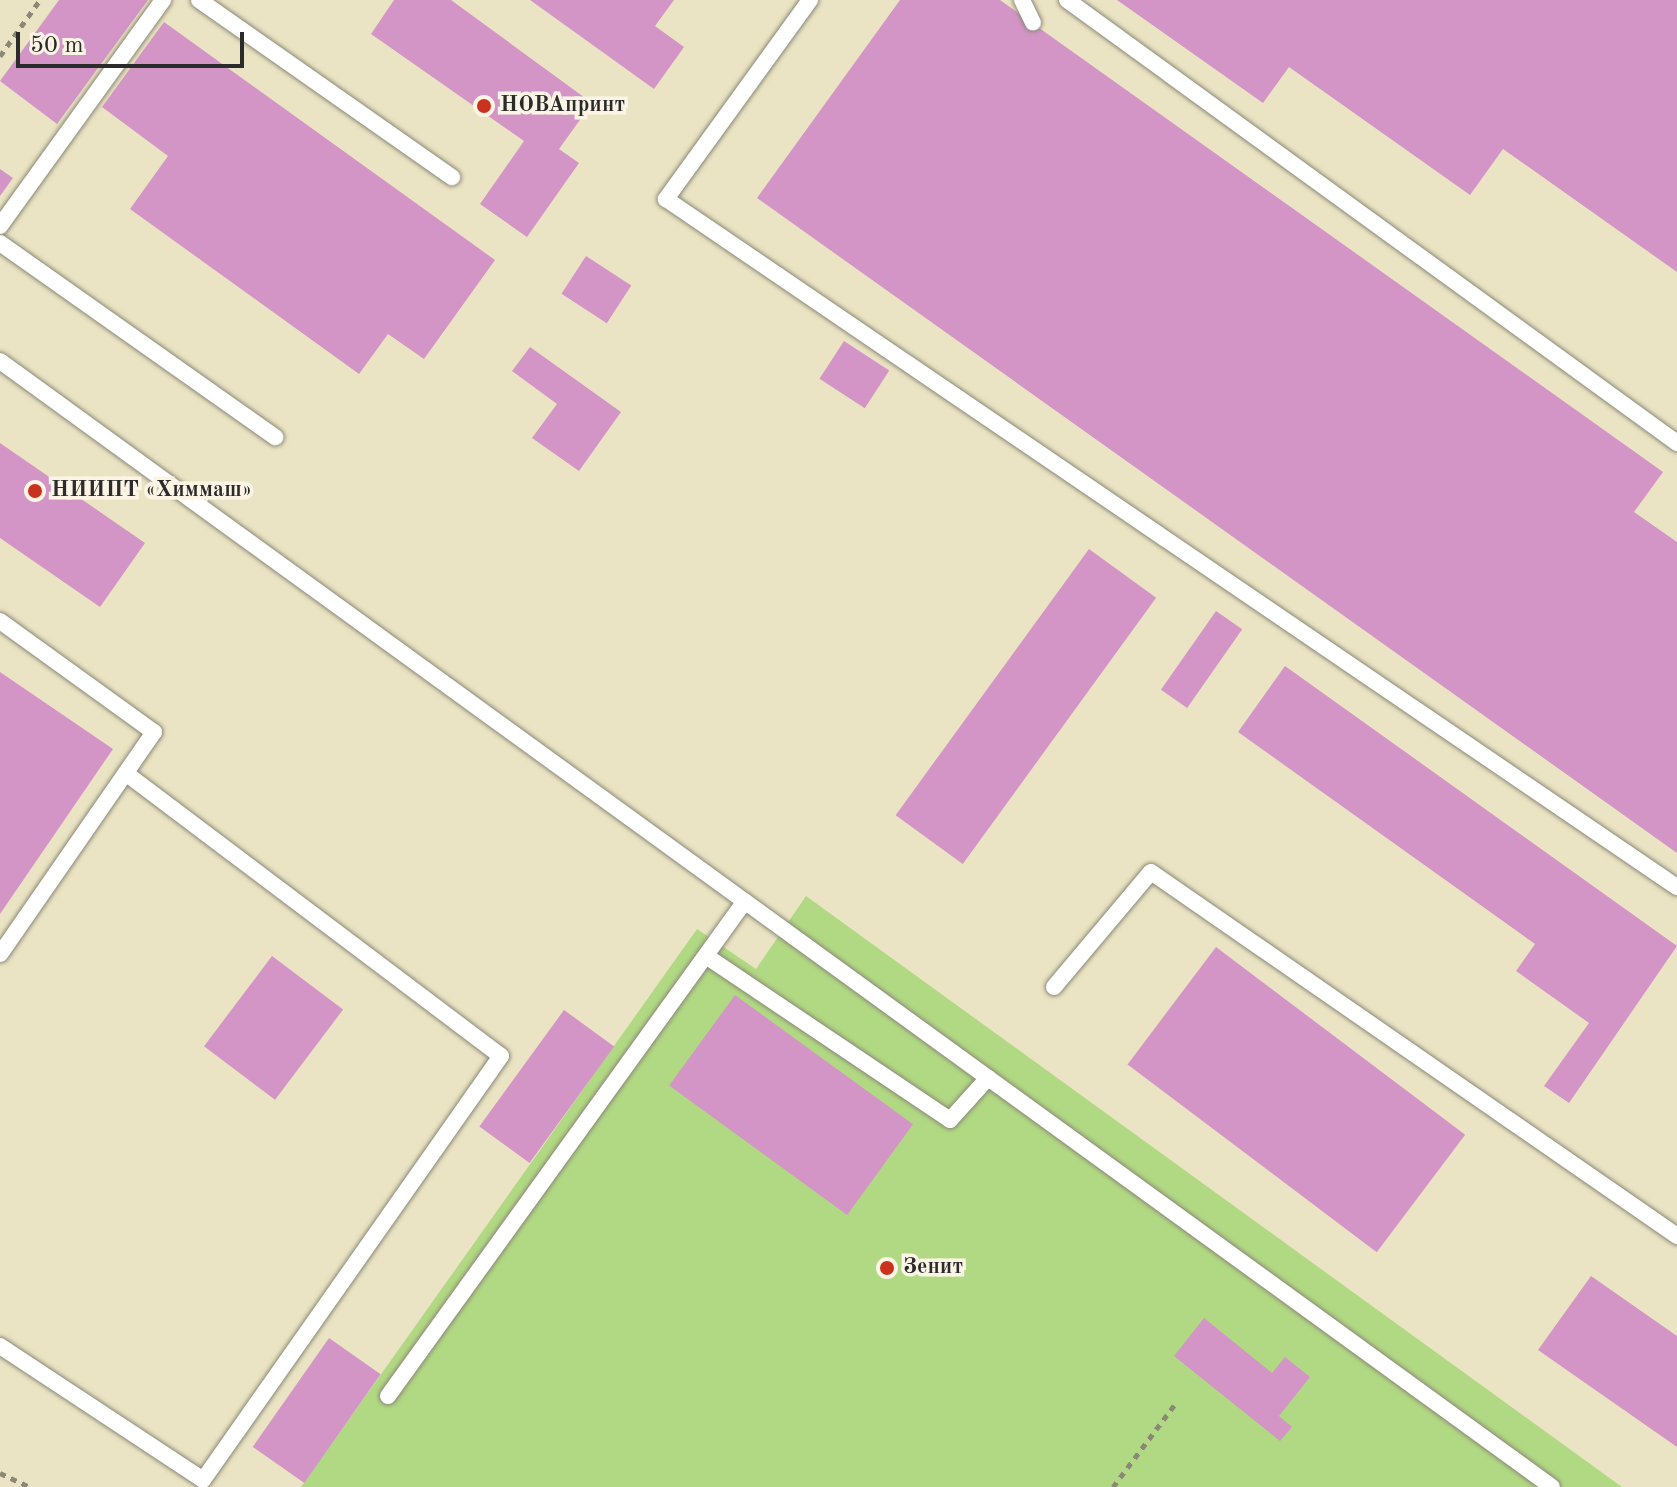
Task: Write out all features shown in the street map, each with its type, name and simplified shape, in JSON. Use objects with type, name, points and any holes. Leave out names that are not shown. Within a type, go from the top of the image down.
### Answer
[{"type":"lane","points":[[0,226],[163,0]]},
{"type":"lane","points":[[199,0],[452,177]]},
{"type":"lane","points":[[810,0],[666,199],[1677,887]]},
{"type":"lane","points":[[1022,0],[1033,23]]},
{"type":"lane","points":[[1067,0],[1677,443]]},
{"type":"lane","points":[[0,243],[275,437]]},
{"type":"lane","points":[[0,361],[1552,1487]]},
{"type":"lane","points":[[0,621],[154,732],[0,954]]},
{"type":"lane","points":[[0,1346],[203,1480],[501,1056],[126,773]]},
{"type":"lane","points":[[1054,987],[1151,872],[1672,1232],[1677,1213]]},
{"type":"lane","points":[[388,1396],[745,901]]},
{"type":"lane","points":[[706,956],[950,1120],[988,1078]]},
{"type":"path","points":[[0,56],[40,0]]},
{"type":"path","points":[[1113,1487],[1175,1404]]},
{"type":"path","points":[[0,1473],[30,1487]]},
{"type":"green space","name":"Зенит","points":[[806,896],[1622,1487],[301,1487],[697,929],[756,969]]},
{"type":"building","points":[[59,0],[148,0],[57,124],[0,81]]},
{"type":"building","points":[[394,0],[451,0],[592,103],[559,149],[579,163],[527,237],[480,204],[524,141],[371,34]]},
{"type":"building","points":[[530,0],[674,0],[655,26],[684,47],[654,89]]},
{"type":"building","points":[[900,0],[1000,0],[1663,472],[1634,512],[1677,542],[1677,853],[757,198]]},
{"type":"building","points":[[1117,0],[1677,0],[1677,272],[1503,149],[1470,195],[1289,67],[1263,103]]},
{"type":"building","points":[[164,22],[495,260],[424,359],[388,334],[359,374],[130,209],[168,156],[102,107]]},
{"type":"building","points":[[0,169],[13,178],[0,196]]},
{"type":"building","points":[[586,256],[631,285],[607,323],[561,294]]},
{"type":"building","points":[[844,341],[889,370],[865,408],[819,379]]},
{"type":"building","points":[[530,347],[621,412],[579,471],[532,438],[557,404],[512,371]]},
{"type":"building","name":"НИИПТ «Химмаш»","points":[[0,443],[145,543],[100,607],[0,538]]},
{"type":"building","points":[[1089,549],[1156,598],[963,864],[896,815]]},
{"type":"building","points":[[1216,611],[1242,629],[1187,708],[1161,690]]},
{"type":"building","points":[[1285,666],[1677,946],[1569,1103],[1544,1086],[1589,1023],[1516,971],[1535,944],[1238,732]]},
{"type":"building","points":[[0,672],[113,749],[0,914]]},
{"type":"building","points":[[1216,947],[1465,1135],[1377,1252],[1128,1064]]},
{"type":"building","points":[[272,956],[343,1010],[275,1100],[204,1046]]},
{"type":"building","points":[[735,995],[913,1124],[847,1215],[669,1086]]},
{"type":"building","points":[[564,1010],[614,1046],[530,1163],[479,1126]]},
{"type":"building","points":[[1591,1276],[1677,1336],[1677,1447],[1538,1350]]},
{"type":"building","points":[[1204,1318],[1272,1373],[1285,1357],[1310,1377],[1279,1416],[1292,1427],[1280,1441],[1174,1356]]},
{"type":"building","points":[[329,1338],[381,1374],[304,1483],[253,1447]]},
{"type":"place","name":"НОВАпринт","points":[[484,106]]},
{"type":"place","name":"НИИПТ «Химмаш»","points":[[35,491]]},
{"type":"place","name":"Зенит","points":[[887,1268]]}]
